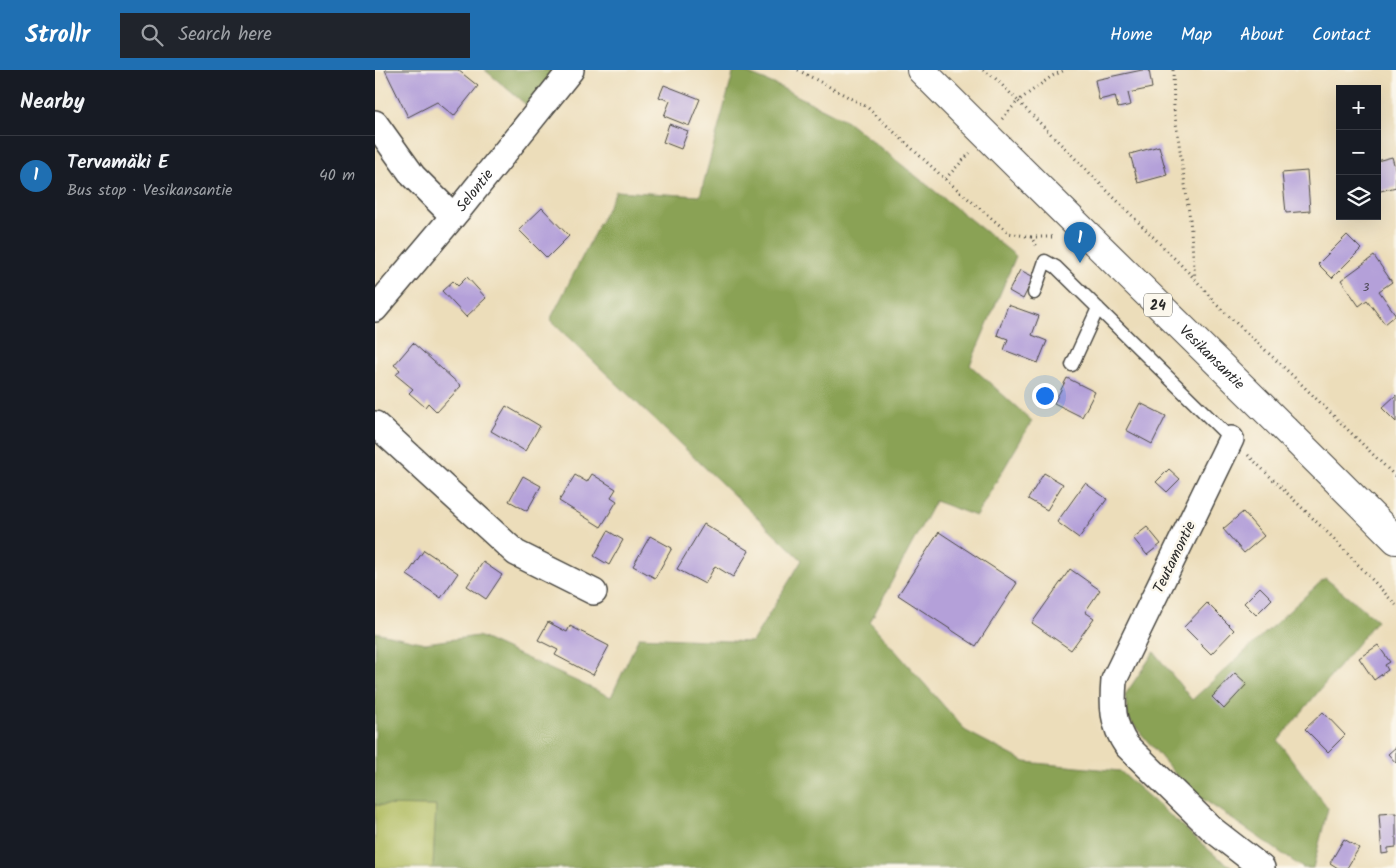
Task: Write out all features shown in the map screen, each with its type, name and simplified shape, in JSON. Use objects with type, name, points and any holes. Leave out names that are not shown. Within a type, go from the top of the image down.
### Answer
[{"type":"highway","name":"Vesikansantie","points":[[921,70],[1049,199],[1319,462],[1396,540]]},
{"type":"street","name":"Selontie","points":[[375,309],[571,70]]},
{"type":"street","points":[[375,123],[413,176],[453,216]]},
{"type":"street","points":[[375,424],[516,553],[594,592]]},
{"type":"street","name":"Teutamontie","points":[[1231,439],[1114,680],[1112,701],[1114,722],[1119,736],[1127,746],[1213,830],[1262,868]]},
{"type":"lane","points":[[1034,293],[1045,262],[1056,267],[1231,439]]},
{"type":"lane","points":[[1072,365],[1098,308]]},
{"type":"path","points":[[798,70],[867,107],[945,179],[1009,233],[1031,237],[1052,237],[1059,243]]},
{"type":"path","points":[[983,70],[995,78],[1018,101],[1195,279],[1218,306],[1396,477]]},
{"type":"path","points":[[1001,120],[1018,101],[1052,76],[1065,70]]},
{"type":"path","points":[[1173,70],[1174,109],[1195,279]]},
{"type":"path","points":[[945,179],[972,150]]},
{"type":"path","points":[[1031,237],[1045,262]]},
{"type":"path","points":[[1231,439],[1332,537],[1396,605]]},
{"type":"green space","points":[[485,70],[560,70],[530,108]]},
{"type":"green space","points":[[734,70],[739,70],[774,84],[847,121],[1016,256],[970,365],[1032,421],[976,516],[935,501],[870,622],[966,731],[1025,762],[1120,771],[1218,858],[1234,868],[433,868],[436,806],[375,805],[375,632],[425,643],[478,636],[611,697],[639,637],[752,642],[802,560],[550,320],[616,191],[700,196]]},
{"type":"green space","points":[[1325,578],[1377,620],[1278,741],[1328,808],[1313,868],[1303,868],[1187,788],[1128,718],[1125,695],[1154,652],[1192,700]]},
{"type":"green space","points":[[375,805],[436,806],[433,868],[375,868]]},
{"type":"building","points":[[385,70],[458,70],[478,86],[454,116],[437,102],[408,117]]},
{"type":"building","points":[[1149,70],[1152,88],[1128,93],[1131,105],[1118,108],[1115,96],[1099,100],[1095,80]]},
{"type":"building","points":[[664,85],[700,99],[689,126],[664,116],[670,101],[659,97]]},
{"type":"building","points":[[669,124],[688,131],[681,149],[663,142]]},
{"type":"building","points":[[1159,146],[1167,175],[1138,183],[1130,154]]},
{"type":"building","points":[[1392,157],[1396,171],[1396,187],[1381,191],[1381,175],[1381,160]]},
{"type":"building","points":[[1307,171],[1310,211],[1286,213],[1282,173]]},
{"type":"building","points":[[542,208],[569,236],[547,258],[519,230]]},
{"type":"building","points":[[1347,235],[1361,249],[1332,278],[1318,264]]},
{"type":"building","points":[[1374,256],[1392,282],[1379,291],[1396,315],[1385,324],[1367,300],[1359,306],[1341,280]]},
{"type":"building","points":[[1020,270],[1034,277],[1023,299],[1009,291]]},
{"type":"building","points":[[467,277],[486,298],[466,317],[442,291],[453,281],[458,286]]},
{"type":"building","points":[[1008,305],[1039,316],[1032,335],[1047,341],[1038,363],[1004,350],[1008,339],[997,335]]},
{"type":"building","points":[[413,343],[461,386],[437,412],[428,403],[425,407],[409,393],[413,389],[396,375],[400,370],[394,365]]},
{"type":"building","points":[[1067,378],[1095,392],[1082,417],[1054,403]]},
{"type":"building","points":[[1396,395],[1396,422],[1382,408]]},
{"type":"building","points":[[1140,403],[1166,416],[1152,444],[1126,430]]},
{"type":"building","points":[[506,406],[540,426],[525,451],[491,431]]},
{"type":"building","points":[[1169,469],[1180,479],[1167,492],[1156,482]]},
{"type":"building","points":[[1044,473],[1063,484],[1047,510],[1028,499]]},
{"type":"building","points":[[592,474],[616,489],[611,497],[617,501],[601,527],[559,501],[575,475],[587,482]]},
{"type":"building","points":[[523,476],[541,486],[527,511],[509,501]]},
{"type":"building","points":[[1085,483],[1107,499],[1079,538],[1057,522]]},
{"type":"building","points":[[1243,512],[1264,536],[1244,553],[1223,529]]},
{"type":"building","points":[[704,524],[749,551],[733,577],[715,566],[705,584],[677,569]]},
{"type":"building","points":[[1147,527],[1161,544],[1147,555],[1133,538]]},
{"type":"building","points":[[608,531],[623,540],[609,565],[594,556]]},
{"type":"building","points":[[939,532],[1017,583],[976,646],[898,595]]},
{"type":"building","points":[[650,536],[672,548],[655,578],[633,566]]},
{"type":"building","points":[[424,550],[458,573],[441,598],[407,575]]},
{"type":"building","points":[[483,562],[502,575],[486,599],[467,586]]},
{"type":"building","points":[[1070,569],[1100,590],[1085,612],[1094,618],[1071,650],[1032,623]]},
{"type":"building","points":[[1260,587],[1272,599],[1256,615],[1244,603]]},
{"type":"building","points":[[1207,603],[1234,630],[1211,654],[1184,627]]},
{"type":"building","points":[[548,622],[567,632],[570,626],[609,646],[593,675],[555,655],[558,650],[538,640]]},
{"type":"building","points":[[1378,645],[1390,662],[1385,665],[1388,670],[1374,680],[1359,658]]},
{"type":"building","points":[[1235,673],[1247,684],[1224,709],[1212,697]]},
{"type":"building","points":[[1323,712],[1345,735],[1328,752],[1305,729]]},
{"type":"building","points":[[1396,747],[1396,763],[1388,754]]},
{"type":"building","points":[[1396,813],[1396,847],[1388,848],[1388,853],[1382,854],[1379,814]]},
{"type":"building","points":[[1344,839],[1359,848],[1347,868],[1338,868],[1330,863]]},
{"type":"place","name":"Tervamäki E","points":[[1080,263]]}]
